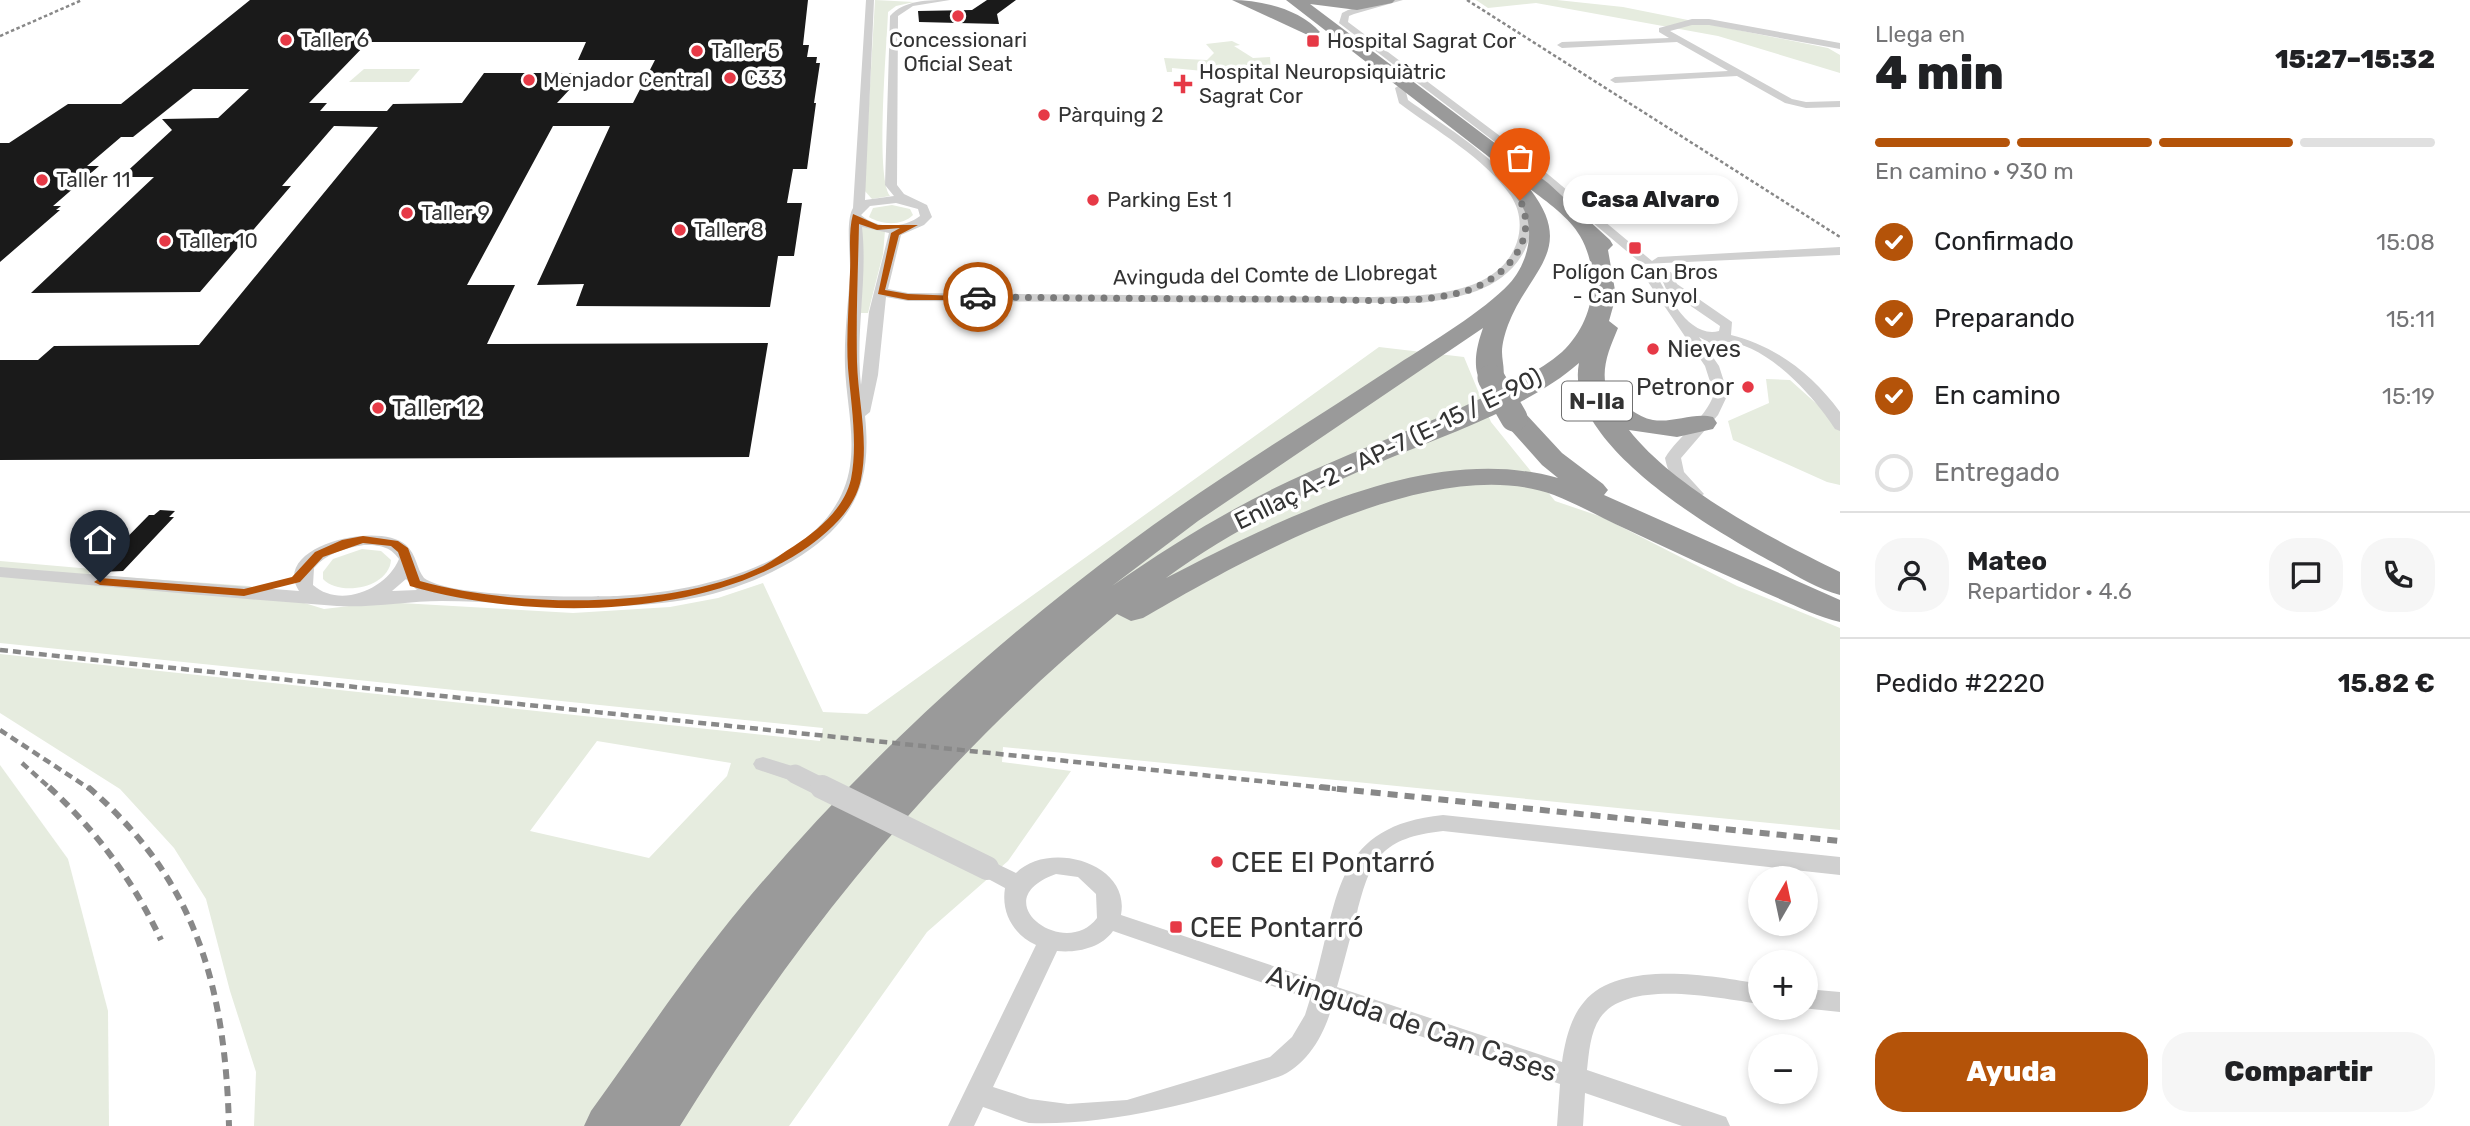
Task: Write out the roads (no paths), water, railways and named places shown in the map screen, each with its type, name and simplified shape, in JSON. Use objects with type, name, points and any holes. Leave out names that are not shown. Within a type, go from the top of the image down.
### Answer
[{"type":"highway","points":[[1240,0],[1269,4]]},
{"type":"highway","points":[[1247,0],[1269,4],[1319,36],[1345,47]]},
{"type":"highway","name":"N-IIa","points":[[1284,0],[1462,135],[1514,181],[1530,199],[1540,218],[1541,250],[1489,337],[1487,361],[1492,377],[1514,418],[1536,444],[1583,483],[1628,512],[1710,557],[1840,612]]},
{"type":"highway","name":"N-IIa","points":[[1294,0],[1521,172],[1568,210],[1606,252],[1615,291],[1610,317],[1593,359],[1590,376],[1593,393],[1607,420],[1635,453],[1672,485],[1730,524],[1840,585]]},
{"type":"highway","points":[[1305,0],[1344,26]]},
{"type":"highway","points":[[1310,0],[1357,5],[1387,0]]},
{"type":"highway","points":[[1471,121],[1521,172]]},
{"type":"highway","name":"Enllaç A-2 - AP-7 (E-15 / E-90)","points":[[654,1126],[783,937],[865,834],[932,760],[1074,631],[1179,554],[1287,493],[1502,399],[1535,382],[1572,357],[1593,332],[1605,294],[1600,253],[1589,231]]},
{"type":"highway","name":"Enllaç A-2 - AP-7 (E-15 / E-90)","points":[[608,1126],[750,926],[873,786],[957,700],[1043,626],[1152,540],[1233,481],[1469,327],[1519,288]]},
{"type":"highway","points":[[1593,393],[1617,415],[1646,427],[1677,429],[1703,423]]},
{"type":"highway","points":[[993,704],[1118,619],[1231,556],[1350,507],[1424,485],[1467,477],[1504,476],[1537,481],[1567,490],[1710,557]]},
{"type":"street","points":[[0,572],[336,599],[458,596],[562,603],[628,602],[699,591],[768,568],[797,552],[838,515],[856,480],[858,426],[852,364],[857,212],[870,0]]},
{"type":"street","points":[[926,0],[945,0]]},
{"type":"street","points":[[858,426],[871,374],[876,312],[895,233],[926,217],[923,207],[900,196],[891,185],[894,16],[897,10],[907,5],[945,0]]},
{"type":"street","points":[[1399,0],[1351,12],[1343,19],[1344,26],[1516,153],[1651,265],[1670,272],[1699,260]]},
{"type":"street","points":[[1837,46],[1704,22],[1662,30],[1789,101],[1807,105],[1840,104]]},
{"type":"street","points":[[1562,45],[1676,40]]},
{"type":"street","points":[[1615,80],[1738,73]]},
{"type":"street","name":"Avinguda del Comte de Llobregat","points":[[881,292],[908,297],[1348,299],[1422,297],[1466,290],[1497,276],[1518,254],[1526,230],[1523,207],[1494,172],[1403,101],[1400,88]]},
{"type":"street","points":[[857,212],[886,200],[916,203]]},
{"type":"street","points":[[857,212],[859,221],[877,228],[914,225]]},
{"type":"street","points":[[1651,265],[1840,251]]},
{"type":"street","points":[[1651,265],[1685,328],[1705,356],[1721,394],[1719,404],[1676,452],[1674,468],[1690,490],[1730,524]]},
{"type":"street","points":[[1670,272],[1671,286],[1727,325],[1726,332],[1704,343],[1705,356]]},
{"type":"street","points":[[1685,328],[1741,342],[1764,352],[1820,395],[1840,426]]},
{"type":"street","points":[[408,559],[400,577],[390,586],[360,598],[336,599],[307,589],[303,582],[309,563],[331,548],[363,540],[394,543],[404,550],[408,559],[410,575],[415,583],[458,596]]},
{"type":"street","points":[[244,593],[284,585],[304,572]]},
{"type":"street","points":[[763,764],[795,774],[1017,884]]},
{"type":"street","points":[[977,1093],[1030,1111],[1068,1116],[1127,1112],[1278,1066],[1301,1045],[1317,1018],[1356,872],[1368,851],[1378,842],[1404,829],[1443,823],[1840,866]]},
{"type":"street","points":[[1055,865],[1087,872],[1100,881],[1108,892],[1112,906],[1108,920],[1093,937],[1080,942],[1050,941],[1026,928],[1017,918],[1013,896],[1017,884],[1039,868],[1055,865]]},
{"type":"street","name":"Avinguda de Can Cases","points":[[1108,920],[1717,1126]]},
{"type":"street","points":[[961,1126],[1050,941]]},
{"type":"street","points":[[1570,1126],[1573,1077],[1582,1028],[1596,1008],[1618,992],[1662,982],[1748,992]]},
{"type":"street","points":[[1818,1000],[1840,1002]]},
{"type":"railway","points":[[0,36],[82,0]]},
{"type":"railway","points":[[1467,0],[1840,237]]},
{"type":"railway","points":[[0,650],[1336,789]]},
{"type":"railway","points":[[0,730],[90,789]]},
{"type":"railway","points":[[22,763],[51,789]]},
{"type":"railway","points":[[88,787],[125,823],[155,860],[179,899],[198,940],[221,1028],[229,1126]]},
{"type":"railway","points":[[1320,787],[1840,841]]},
{"type":"railway","points":[[51,789],[83,821],[126,877],[161,940]]},
{"type":"place","name":"Concessionari Oficial Seat","points":[[958,16]]},
{"type":"place","name":"Taller 6","points":[[286,40]]},
{"type":"place","name":"Hospital Sagrat Cor","points":[[1313,41]]},
{"type":"place","name":"Taller 5","points":[[697,51]]},
{"type":"place","name":"C33","points":[[730,78]]},
{"type":"place","name":"Menjador Central","points":[[529,80]]},
{"type":"place","name":"Hospital Neuropsiquiàtric Sagrat Cor","points":[[1183,84]]},
{"type":"place","name":"Pàrquing 2","points":[[1044,115]]},
{"type":"place","name":"Taller 11","points":[[42,180]]},
{"type":"place","name":"Parking Est 1","points":[[1093,200]]},
{"type":"place","name":"Casa Alvaro","points":[[1520,200]]},
{"type":"place","name":"Taller 9","points":[[407,213]]},
{"type":"place","name":"Taller 8","points":[[680,230]]},
{"type":"place","name":"Taller 10","points":[[165,241]]},
{"type":"place","name":"Polígon Can Bros - Can Sunyol","points":[[1635,248]]},
{"type":"place","name":"Nieves","points":[[1653,349]]},
{"type":"place","name":"Petronor","points":[[1748,387]]},
{"type":"place","name":"Taller 12","points":[[378,408]]},
{"type":"place","name":"CEE El Pontarró","points":[[1217,862]]},
{"type":"place","name":"CEE Pontarró","points":[[1176,927]]}]
